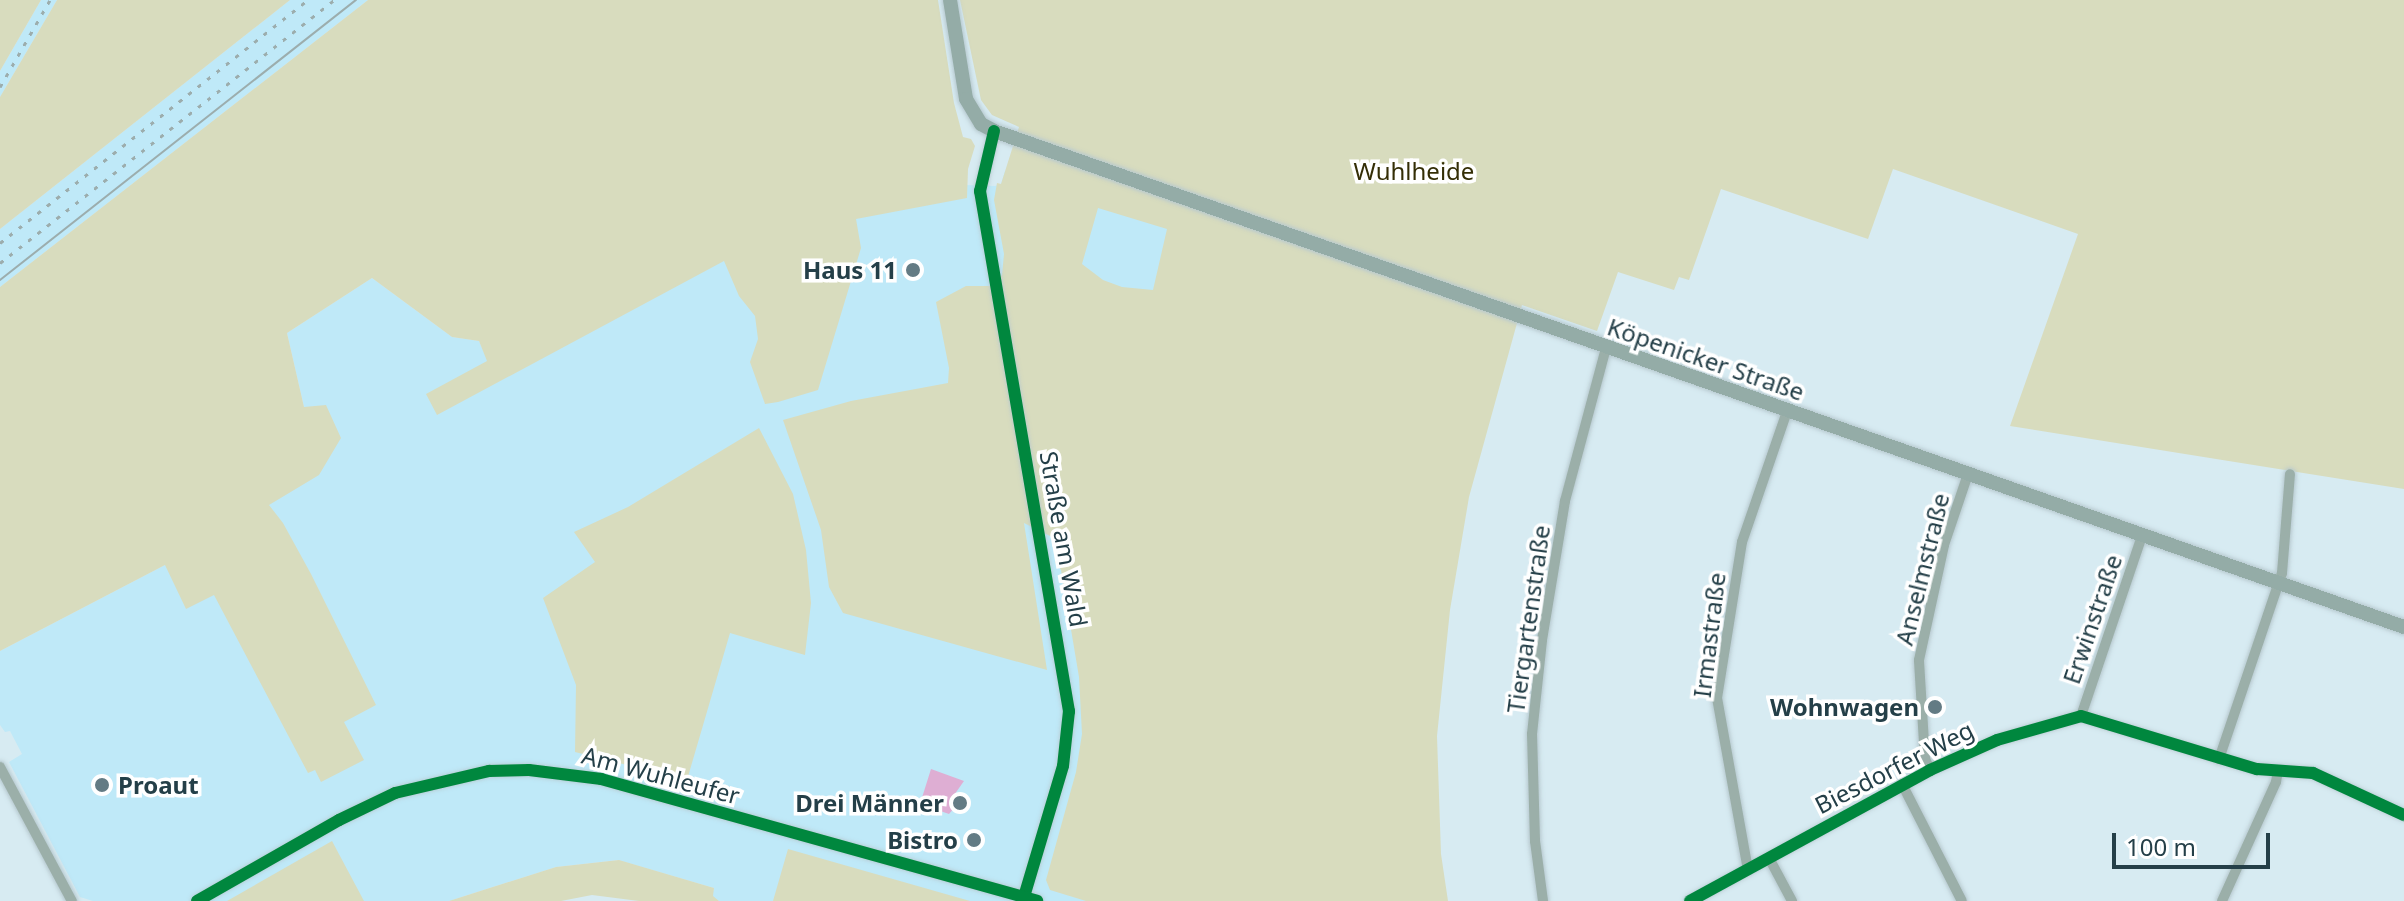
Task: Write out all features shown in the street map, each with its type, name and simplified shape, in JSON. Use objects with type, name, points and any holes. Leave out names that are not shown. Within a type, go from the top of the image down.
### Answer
[{"type":"main road","name":"Köpenicker Straße","points":[[950,0],[966,99],[981,124],[994,131],[2404,627]]},
{"type":"street","name":"Straße am Wald","points":[[994,131],[980,185],[1069,711],[1063,766],[1024,897]]},
{"type":"street","name":"Tiergartenstraße","points":[[1543,901],[1535,850],[1532,734],[1542,640],[1565,501],[1606,348]]},
{"type":"street","name":"Irmastraße","points":[[1748,870],[1717,698],[1742,542],[1787,411]]},
{"type":"street","name":"Anselmstraße","points":[[1930,770],[1925,759],[1919,660],[1944,545],[1968,474]]},
{"type":"street","points":[[2219,759],[2278,583],[2290,474]]},
{"type":"street","name":"Erwinstraße","points":[[2081,716],[2142,536]]},
{"type":"street","name":"Biesdorfer Weg","points":[[1690,901],[1930,770],[1997,740],[2081,716]]},
{"type":"street","points":[[2081,716],[2219,759],[2278,771],[2313,773],[2404,815]]},
{"type":"street","points":[[0,767],[72,901]]},
{"type":"street","name":"Am Wuhleufer","points":[[197,901],[339,820],[395,793],[477,772],[529,770],[601,779],[1037,901]]},
{"type":"street","points":[[2222,901],[2276,782],[2278,771]]},
{"type":"street","points":[[1902,784],[1962,901]]},
{"type":"street","points":[[1769,858],[1792,901]]},
{"type":"shaded area","points":[[41,0],[57,0],[0,97],[0,71]]},
{"type":"shaded area","points":[[290,0],[368,0],[0,287],[0,229]]},
{"type":"shaded area","points":[[1005,171],[1176,226],[1174,901],[719,901],[712,896],[714,888],[618,860],[556,867],[449,901],[93,901],[80,897],[9,762],[22,754],[10,731],[5,732],[0,725],[0,651],[165,565],[304,407],[287,333],[372,278],[452,337],[479,341],[488,361],[843,197],[964,185],[995,186],[1001,184]]},
{"type":"shaded area","points":[[931,769],[964,781],[952,798],[955,807],[949,814],[920,804]]},
{"type":"green space","points":[[0,0],[41,0],[0,71]]},
{"type":"green space","points":[[57,0],[290,0],[0,229],[0,97]]},
{"type":"green space","points":[[368,0],[938,0],[954,103],[963,137],[971,139],[975,146],[968,169],[967,198],[856,219],[861,248],[818,390],[778,402],[765,404],[750,362],[758,339],[755,316],[739,296],[724,261],[437,415],[426,394],[487,361],[479,341],[452,337],[372,278],[287,333],[304,407],[326,405],[341,438],[319,475],[269,505],[283,523],[311,574],[376,705],[344,722],[364,760],[321,782],[315,770],[308,773],[214,595],[186,609],[165,565],[0,651],[0,287]]},
{"type":"green space","name":"Wuhlheide","points":[[960,0],[2404,0],[2404,489],[2010,426],[2078,234],[1893,169],[1868,239],[1721,189],[1689,280],[1679,277],[1674,290],[1618,272],[1597,331],[1522,305],[1469,497],[1450,610],[1437,736],[1441,854],[1448,901],[1086,901],[1050,890],[1046,880],[1076,772],[1082,734],[1079,677],[1061,570],[1055,562],[1061,555],[1062,542],[1024,523],[1047,670],[843,613],[829,587],[821,530],[783,420],[851,401],[948,383],[949,368],[936,302],[966,286],[989,286],[1002,275],[1004,254],[994,200],[997,183],[1001,184],[1019,127],[992,115],[981,100]],"holes":[[[1098,208],[1167,229],[1153,290],[1122,287],[1103,280],[1082,264]]]},
{"type":"green space","points":[[759,428],[793,494],[806,550],[811,603],[805,655],[730,633],[687,780],[575,752],[576,685],[543,598],[595,562],[574,532],[628,507]]},
{"type":"green space","points":[[332,841],[364,901],[227,901]]},
{"type":"green space","points":[[788,849],[970,901],[773,901]]},
{"type":"green space","points":[[619,860],[714,888],[713,896],[719,901],[639,901],[592,895],[561,901],[449,901],[556,867]]},
{"type":"tram line","points":[[0,280],[356,0]]},
{"type":"railway","points":[[0,87],[50,0]]},
{"type":"railway","points":[[0,243],[308,0]]},
{"type":"railway","points":[[0,263],[334,0]]},
{"type":"cycle path","points":[[994,131],[980,191],[1069,711],[1063,766],[1024,897]]},
{"type":"cycle path","points":[[1690,901],[1930,770],[1997,740],[2081,716],[2257,769],[2313,773],[2404,815]]},
{"type":"cycle path","points":[[197,901],[339,820],[395,793],[489,771],[529,770],[601,779],[1037,901]]},
{"type":"place","name":"Haus 11","points":[[913,270]]},
{"type":"place","name":"Wohnwagen","points":[[1935,707]]},
{"type":"place","name":"Proaut","points":[[102,785]]},
{"type":"place","name":"Drei Männer","points":[[960,803]]},
{"type":"place","name":"Bistro","points":[[974,840]]}]
